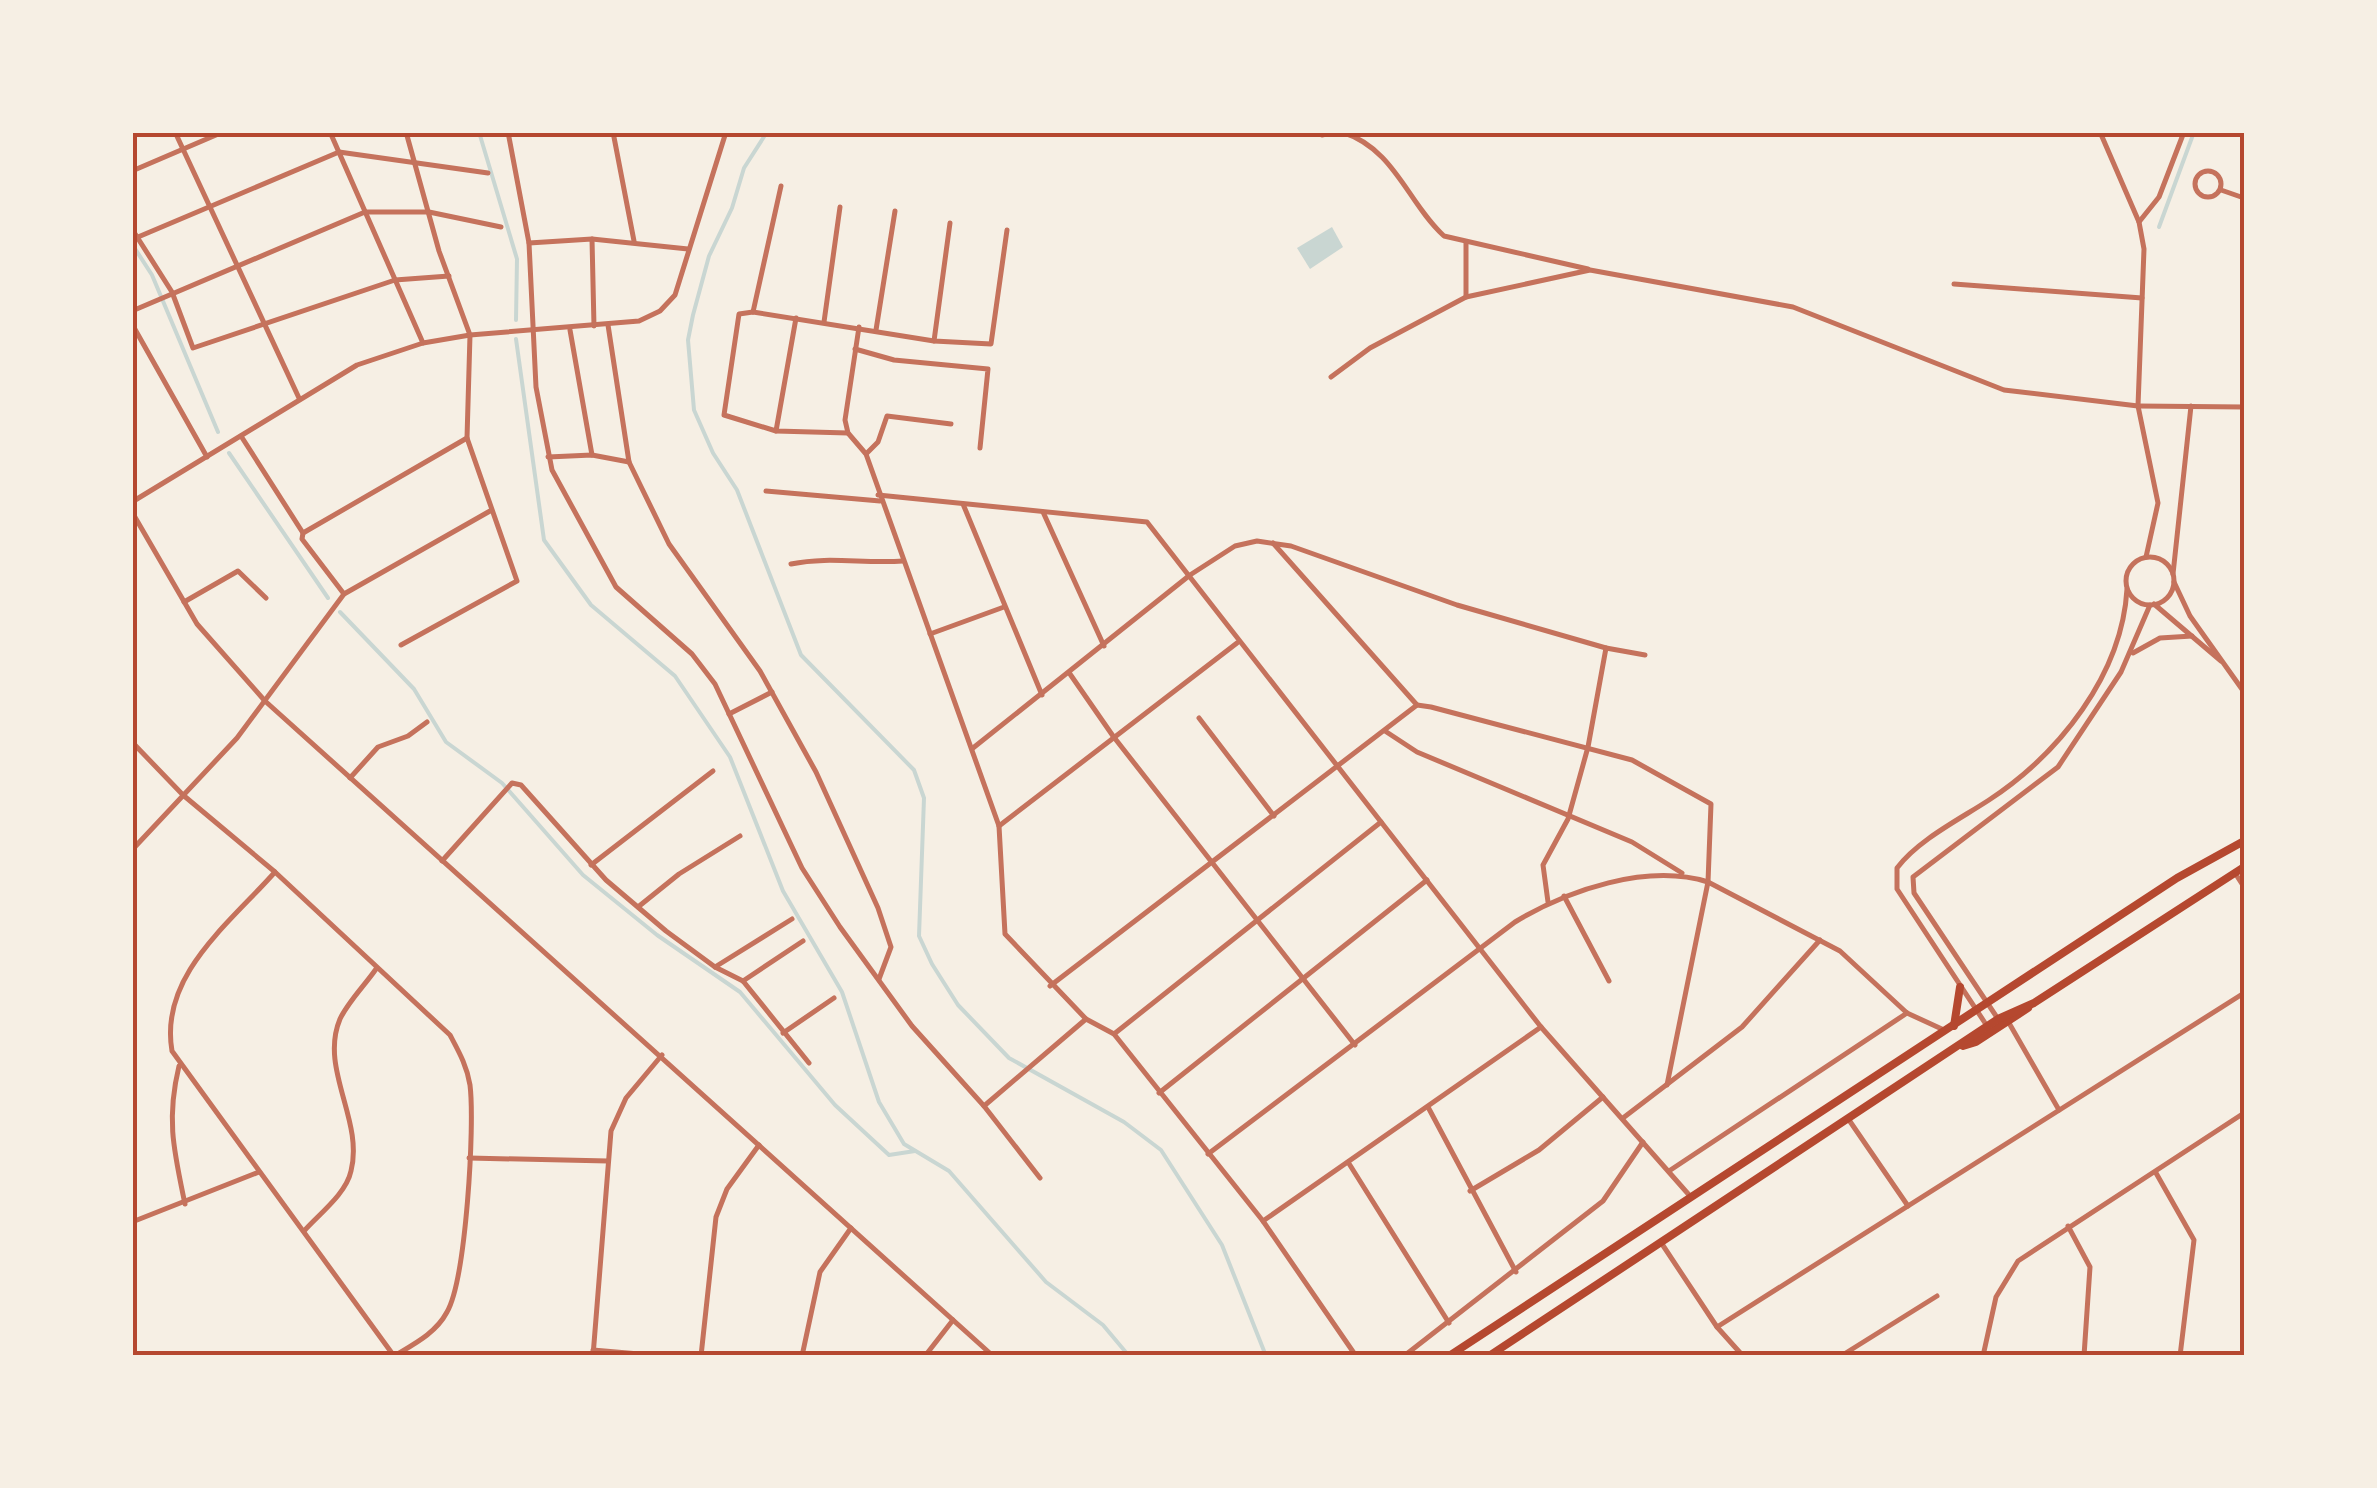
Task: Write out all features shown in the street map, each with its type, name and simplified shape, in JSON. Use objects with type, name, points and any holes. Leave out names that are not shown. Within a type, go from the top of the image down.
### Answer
[{"type":"main road","points":[[1449,1356],[2178,878],[2244,840]]},
{"type":"main road","points":[[1963,1046],[2009,1023],[2244,867]]},
{"type":"main road","points":[[1950,1029],[1960,986]]},
{"type":"main road","points":[[1489,1356],[1963,1046],[1998,1019],[2034,1003]]},
{"type":"street","points":[[175,132],[300,398]]},
{"type":"street","points":[[132,171],[224,132]]},
{"type":"street","points":[[330,132],[423,344]]},
{"type":"street","points":[[402,645],[517,582],[467,438],[470,335],[428,212],[406,132]]},
{"type":"street","points":[[508,132],[530,243],[537,331],[536,387],[548,457],[616,587],[692,654],[715,684],[802,868],[878,980],[1040,1178]]},
{"type":"street","points":[[613,132],[634,242]]},
{"type":"street","points":[[132,502],[356,364],[470,335],[608,325],[639,321],[660,311],[675,295],[726,132]]},
{"type":"street","points":[[1322,136],[1338,132],[1356,137],[1404,180],[1427,220],[1444,236],[1466,243],[1590,270],[1793,306],[2004,390],[2138,406],[2244,406]]},
{"type":"street","points":[[2100,132],[2139,222],[2146,270],[2138,406],[2158,503],[2146,557]]},
{"type":"street","points":[[2139,222],[2159,197],[2184,132]]},
{"type":"street","points":[[138,237],[339,152],[488,174]]},
{"type":"street","points":[[2202,172],[2213,172],[2221,179],[2221,190],[2214,197],[2204,197],[2196,190],[2196,180],[2202,172]]},
{"type":"street","points":[[753,312],[781,186]]},
{"type":"street","points":[[2221,190],[2244,198]]},
{"type":"street","points":[[824,322],[840,207]]},
{"type":"street","points":[[876,330],[894,211]]},
{"type":"street","points":[[132,310],[365,212],[428,212],[501,227]]},
{"type":"street","points":[[934,341],[950,223]]},
{"type":"street","points":[[132,229],[172,292],[194,348],[394,280],[449,276]]},
{"type":"street","points":[[848,433],[776,431],[724,414],[738,314],[753,312],[934,341],[991,344],[1007,230]]},
{"type":"street","points":[[530,243],[592,239],[688,249]]},
{"type":"street","points":[[592,239],[594,326]]},
{"type":"street","points":[[1466,243],[1466,297]]},
{"type":"street","points":[[1331,377],[1370,348],[1466,297],[1590,270]]},
{"type":"street","points":[[1954,284],[2142,298]]},
{"type":"street","points":[[776,431],[796,318]]},
{"type":"street","points":[[132,324],[207,458]]},
{"type":"street","points":[[608,325],[629,462],[669,544],[729,624],[816,772],[878,908],[891,947],[878,980]]},
{"type":"street","points":[[859,327],[846,404],[848,433],[866,454],[999,826],[1005,934],[1050,986],[1086,1019],[1114,1034],[1263,1221],[1356,1356]]},
{"type":"street","points":[[570,329],[576,382],[592,455]]},
{"type":"street","points":[[855,350],[894,360],[988,370],[980,448]]},
{"type":"street","points":[[2192,406],[2174,582],[2190,616],[2244,692]]},
{"type":"street","points":[[866,454],[878,442],[887,416],[951,424]]},
{"type":"street","points":[[241,436],[304,533]]},
{"type":"street","points":[[344,594],[302,540],[304,533],[467,438]]},
{"type":"street","points":[[548,457],[592,455],[629,462]]},
{"type":"street","points":[[766,492],[962,503],[1147,522],[1541,1027],[1692,1198]]},
{"type":"street","points":[[962,503],[1042,695]]},
{"type":"street","points":[[132,850],[265,700],[344,594],[490,511]]},
{"type":"street","points":[[132,512],[207,636],[265,700],[993,1356]]},
{"type":"street","points":[[1043,512],[1104,646]]},
{"type":"street","points":[[1273,543],[1417,706],[1588,746],[1644,765],[1711,804],[1708,882],[1667,1085]]},
{"type":"street","points":[[973,748],[1190,574],[1235,546],[1273,543],[1528,628],[1645,656]]},
{"type":"street","points":[[791,564],[827,557],[869,563],[903,562]]},
{"type":"street","points":[[1988,1026],[1897,888],[1897,868],[2044,759],[2115,653],[2125,619],[2131,565],[2146,557],[2162,560],[2173,574]]},
{"type":"street","points":[[184,602],[238,571],[266,598]]},
{"type":"street","points":[[1998,1019],[1914,893],[1912,877],[2058,768],[2131,655],[2152,605],[2168,597],[2174,582]]},
{"type":"street","points":[[2127,589],[2136,601],[2152,605],[2224,663]]},
{"type":"street","points":[[930,634],[1004,607]]},
{"type":"street","points":[[2131,655],[2160,638],[2192,636]]},
{"type":"street","points":[[999,826],[1237,642]]},
{"type":"street","points":[[1548,902],[1543,865],[1568,819],[1588,746],[1606,648]]},
{"type":"street","points":[[1070,674],[1113,736],[1355,1045]]},
{"type":"street","points":[[729,714],[772,692]]},
{"type":"street","points":[[1050,986],[1417,706]]},
{"type":"street","points":[[1199,718],[1274,816]]},
{"type":"street","points":[[350,778],[378,747],[408,736],[427,722]]},
{"type":"street","points":[[1385,730],[1417,752],[1568,819],[1632,842],[1684,875],[1708,882],[1820,940],[1840,951],[1907,1012],[1950,1029]]},
{"type":"street","points":[[132,742],[183,795],[275,872],[450,1035],[465,1062],[470,1088],[469,1158],[456,1294],[446,1316],[426,1336],[394,1356],[180,1066],[168,1028],[181,978],[275,872]]},
{"type":"street","points":[[591,864],[713,772]]},
{"type":"street","points":[[442,861],[512,784],[521,785],[591,864],[638,907],[715,966],[743,981],[809,1063]]},
{"type":"street","points":[[1114,1034],[1381,822]]},
{"type":"street","points":[[638,907],[679,874],[740,836]]},
{"type":"street","points":[[2235,873],[2244,887]]},
{"type":"street","points":[[1207,1154],[1548,902],[1618,882],[1684,875]]},
{"type":"street","points":[[1160,1093],[1427,880]]},
{"type":"street","points":[[1564,896],[1608,981]]},
{"type":"street","points":[[715,966],[792,919]]},
{"type":"street","points":[[743,981],[803,940]]},
{"type":"street","points":[[1622,1119],[1758,1011],[1820,940]]},
{"type":"street","points":[[304,1231],[344,1187],[352,1170],[351,1131],[333,1048],[341,1018],[376,969]]},
{"type":"street","points":[[1717,1327],[2244,993]]},
{"type":"street","points":[[783,1033],[834,998]]},
{"type":"street","points":[[1669,1170],[1907,1012]]},
{"type":"street","points":[[984,1106],[1086,1019]]},
{"type":"street","points":[[2009,1023],[2059,1110]]},
{"type":"street","points":[[1263,1221],[1541,1027]]},
{"type":"street","points":[[662,1055],[626,1098],[611,1132],[593,1353],[662,1356]]},
{"type":"street","points":[[180,1066],[170,1104],[170,1132],[185,1204]]},
{"type":"street","points":[[1470,1192],[1539,1150],[1603,1097]]},
{"type":"street","points":[[1428,1107],[1516,1272]]},
{"type":"street","points":[[1983,1356],[1996,1297],[2006,1274],[2068,1226],[2243,1117]]},
{"type":"street","points":[[1849,1120],[1908,1206]]},
{"type":"street","points":[[1404,1356],[1603,1201],[1643,1142]]},
{"type":"street","points":[[702,1356],[716,1217],[727,1189],[759,1144]]},
{"type":"street","points":[[469,1158],[608,1160]]},
{"type":"street","points":[[1348,1162],[1448,1323]]},
{"type":"street","points":[[132,1222],[259,1172]]},
{"type":"street","points":[[2156,1172],[2194,1240],[2180,1356]]},
{"type":"street","points":[[2068,1226],[2090,1267],[2084,1356]]},
{"type":"street","points":[[802,1356],[820,1272],[851,1228]]},
{"type":"street","points":[[1662,1244],[1717,1327],[1743,1356]]},
{"type":"street","points":[[1841,1356],[1937,1296]]},
{"type":"street","points":[[925,1356],[953,1320]]},
{"type":"shaded area","points":[[1332,227],[1343,247],[1310,269],[1297,248]]},
{"type":"waterway","points":[[479,132],[517,259],[516,320]]},
{"type":"waterway","points":[[767,132],[744,168],[732,208],[709,256],[693,315],[688,340],[694,410],[713,453],[737,490],[801,655],[914,770],[924,798],[919,936],[932,964],[958,1005],[1009,1058],[1124,1122],[1161,1150],[1222,1245],[1266,1356]]},
{"type":"waterway","points":[[2159,227],[2194,132]]},
{"type":"waterway","points":[[132,244],[152,275],[218,432]]},
{"type":"waterway","points":[[516,339],[544,540],[591,605],[675,676],[730,757],[783,891],[842,992],[879,1102],[904,1144],[949,1171],[1046,1282],[1103,1325],[1129,1356]]},
{"type":"waterway","points":[[229,453],[328,598]]},
{"type":"waterway","points":[[340,612],[414,689],[446,742],[502,783],[583,875],[657,935],[740,992],[835,1105],[889,1155],[915,1151]]}]
